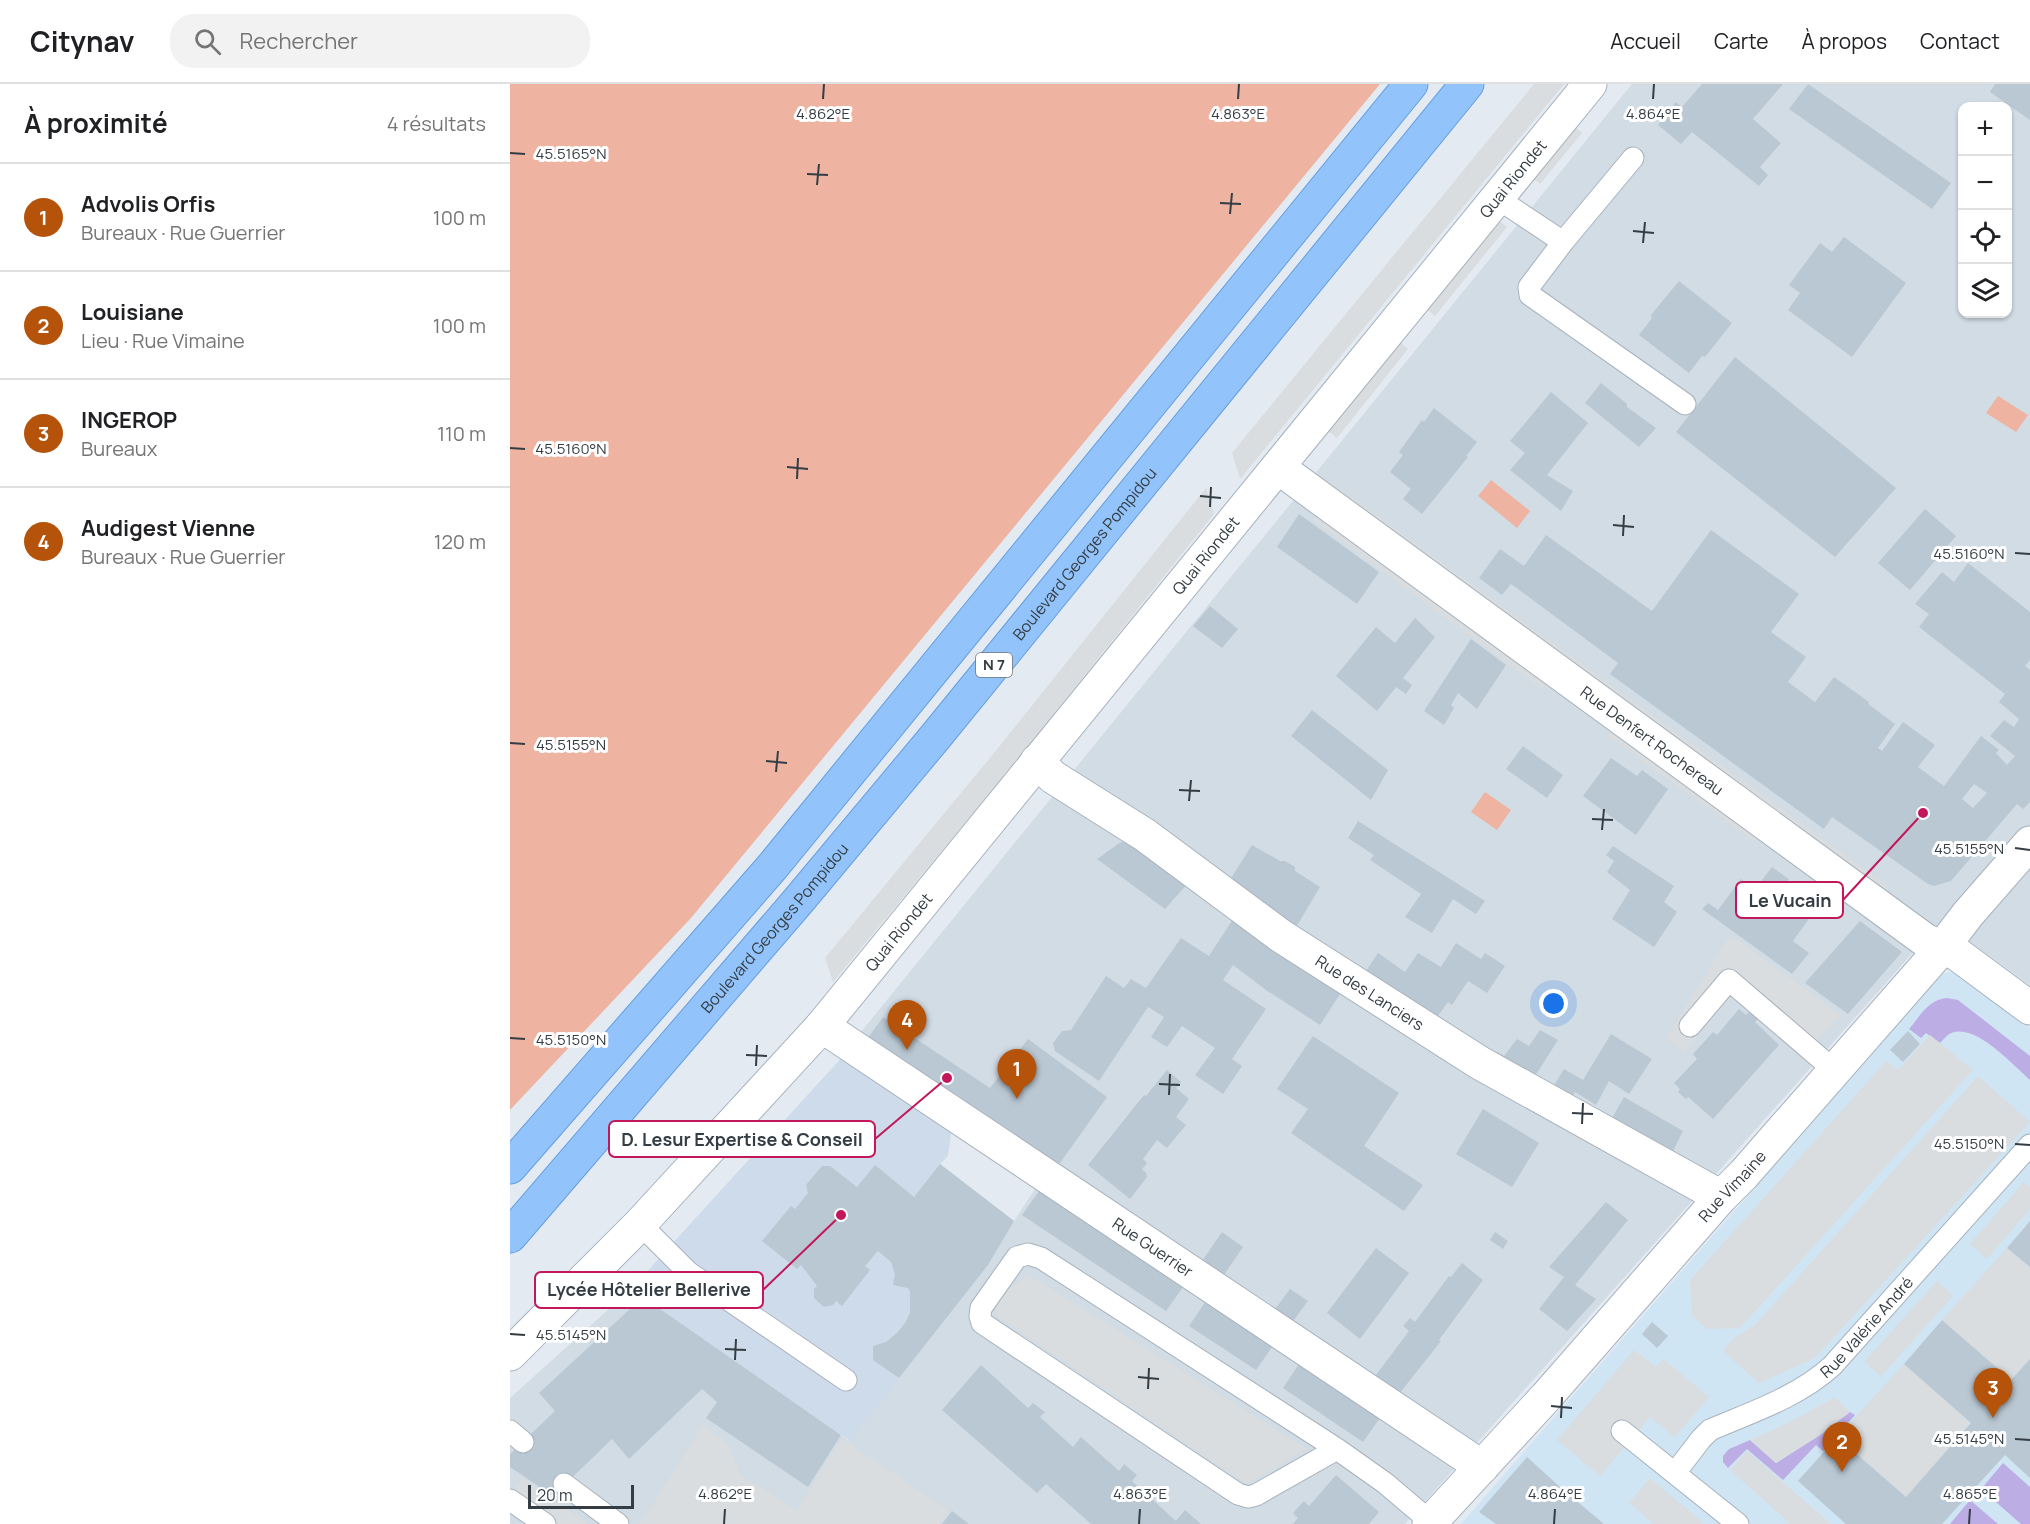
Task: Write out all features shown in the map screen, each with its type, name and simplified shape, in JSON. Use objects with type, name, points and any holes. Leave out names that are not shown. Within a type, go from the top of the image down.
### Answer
[{"type":"main road","name":"N 7","points":[[510,1167],[773,866],[1411,84]]},
{"type":"main road","name":"Boulevard Georges Pompidou","points":[[510,1236],[800,900],[913,764],[1467,84]]},
{"type":"street","name":"Quai Riondet","points":[[510,1354],[640,1224],[822,1026],[1590,84]]},
{"type":"street","name":"Rue Denfert Rochereau","points":[[1279,468],[1925,940],[1958,954],[2030,1008]]},
{"type":"street","name":"Rue des Lanciers","points":[[1037,761],[1053,777],[1145,836],[1281,936],[1480,1063],[1721,1197]]},
{"type":"street","name":"Rue Vimaine","points":[[1430,1523],[1546,1397],[1751,1165],[1942,948],[1968,914],[2030,843]]},
{"type":"street","name":"Rue Guerrier","points":[[822,1026],[1482,1467]]},
{"type":"lane","points":[[1633,158],[1529,287],[1530,295],[1685,405]]},
{"type":"lane","points":[[1497,198],[1563,242]]},
{"type":"lane","points":[[1690,1026],[1729,980],[1834,1070]]},
{"type":"lane","name":"Rue Valérie André","points":[[1676,1473],[1701,1439],[1710,1431],[1790,1395],[1817,1380],[2030,1145]]},
{"type":"lane","points":[[640,1224],[688,1272],[846,1380]]},
{"type":"lane","points":[[1337,1449],[1256,1495],[1248,1497],[1238,1494],[982,1323],[981,1308],[1017,1257],[1028,1254],[1041,1258],[1337,1449],[1385,1483],[1430,1523]]},
{"type":"lane","points":[[1622,1431],[1738,1524]]},
{"type":"lane","points":[[564,1484],[618,1524]]},
{"type":"lane","points":[[510,1500],[545,1524]]},
{"type":"shaded area","points":[[510,84],[1380,84],[691,918],[510,1110]]},
{"type":"shaded area","points":[[1534,84],[1564,84],[1240,479],[1232,453]]},
{"type":"shaded area","points":[[1632,84],[2030,84],[2030,985],[1941,921],[1405,1524],[510,1524],[510,1398],[631,1289],[849,1441],[988,1265],[1048,1169],[856,1038]]},
{"type":"shaded area","points":[[1574,126],[1582,133],[1540,184],[1532,177]]},
{"type":"shaded area","points":[[1497,219],[1507,227],[1435,316],[1425,308]]},
{"type":"shaded area","points":[[1399,341],[1408,349],[1337,438],[1327,430]]},
{"type":"shaded area","points":[[1998,396],[2028,415],[2016,432],[1986,413]]},
{"type":"shaded area","points":[[1328,480],[1888,886],[1880,896],[1320,491]]},
{"type":"shaded area","points":[[1491,480],[1530,511],[1517,528],[1478,496]]},
{"type":"shaded area","points":[[1206,488],[1214,514],[1002,778],[833,982],[825,958],[998,748]]},
{"type":"shaded area","points":[[1320,511],[1548,678],[1541,688],[1313,520]]},
{"type":"shaded area","points":[[1614,725],[1762,834],[1755,843],[1607,735]]},
{"type":"shaded area","points":[[1485,792],[1511,810],[1497,830],[1471,812]]},
{"type":"shaded area","points":[[1730,935],[1841,1015],[1805,1053],[1734,992],[1684,1052],[1666,1038]]},
{"type":"shaded area","points":[[1948,972],[1956,974],[2030,1028],[2030,1524],[1461,1524],[1940,975]]},
{"type":"shaded area","points":[[1947,998],[1958,1000],[2030,1056],[2030,1080],[1995,1048],[1974,1035],[1955,1032],[1940,1043],[1926,1033],[1921,1038],[1909,1029],[1930,1005]]},
{"type":"shaded area","points":[[1930,1035],[1973,1070],[1740,1328],[1707,1329],[1692,1316],[1690,1280],[1886,1061],[1898,1070]]},
{"type":"shaded area","points":[[844,1055],[952,1127],[948,1156],[940,1164],[1014,1221],[988,1265],[850,1441],[631,1289]]},
{"type":"shaded area","points":[[1978,1076],[2030,1122],[1815,1358],[1759,1383],[1723,1351],[1734,1338],[1756,1324]]},
{"type":"shaded area","points":[[2024,1182],[2030,1187],[2030,1209],[1987,1259],[1970,1244]]},
{"type":"shaded area","points":[[2007,1248],[2030,1267],[2030,1359],[2011,1380],[1942,1320]]},
{"type":"shaded area","points":[[1029,1275],[1307,1449],[1247,1484],[995,1315],[997,1297]]},
{"type":"shaded area","points":[[1937,1281],[1953,1296],[1881,1376],[1864,1362]]},
{"type":"shaded area","points":[[1634,1350],[1656,1367],[1663,1359],[1709,1397],[1675,1437],[1650,1417],[1600,1476],[1557,1440]]},
{"type":"shaded area","points":[[1904,1364],[1971,1423],[1906,1497],[1837,1437]]},
{"type":"shaded area","points":[[1835,1397],[1850,1412],[1820,1435],[1776,1463],[1750,1440],[1788,1423]]},
{"type":"shaded area","points":[[1850,1412],[1855,1415],[1823,1451],[1816,1445],[1783,1480],[1747,1449],[1728,1468],[1723,1462],[1723,1456],[1729,1449],[1750,1440],[1776,1463],[1820,1435]]},
{"type":"shaded area","points":[[704,1424],[728,1445],[741,1475],[796,1510],[842,1438],[949,1511],[940,1524],[640,1524]]},
{"type":"shaded area","points":[[1747,1451],[1831,1524],[1791,1524],[1730,1470]]},
{"type":"shaded area","points":[[2003,1463],[2030,1487],[2030,1524],[2021,1524],[1981,1489]]},
{"type":"shaded area","points":[[523,1478],[588,1524],[530,1524],[510,1496]]},
{"type":"shaded area","points":[[1650,1478],[1705,1524],[1654,1524],[1629,1503]]},
{"type":"shaded area","points":[[1970,1500],[1998,1524],[1950,1524]]},
{"type":"building","points":[[1702,84],[1783,84],[1753,119],[1781,143],[1760,167],[1768,175],[1759,186],[1692,132],[1681,144],[1658,125],[1676,102],[1682,107]]},
{"type":"building","points":[[1808,84],[1951,183],[1932,209],[1789,109]]},
{"type":"building","points":[[1995,84],[2030,84],[2030,120],[2012,107],[2012,102],[2004,102],[1990,92]]},
{"type":"building","points":[[1844,237],[1906,283],[1852,357],[1788,310],[1800,293],[1789,285],[1820,243],[1832,252]]},
{"type":"building","points":[[1679,281],[1732,323],[1689,373],[1639,335],[1652,318],[1651,315]]},
{"type":"building","points":[[1735,357],[1896,488],[1835,557],[1676,432]]},
{"type":"building","points":[[1601,383],[1627,404],[1627,407],[1656,428],[1639,447],[1585,403]]},
{"type":"building","points":[[1551,392],[1588,423],[1547,475],[1573,491],[1561,511],[1510,470],[1525,453],[1510,441]]},
{"type":"building","points":[[1434,408],[1477,442],[1466,456],[1468,457],[1422,514],[1403,499],[1411,489],[1390,472],[1403,455],[1399,452],[1422,420],[1424,422]]},
{"type":"building","points":[[1925,509],[1956,536],[1910,590],[1878,563]]},
{"type":"building","points":[[1299,514],[1379,572],[1357,604],[1277,547]]},
{"type":"building","points":[[1711,530],[1799,594],[1771,632],[1806,657],[1788,682],[1815,702],[1834,677],[1869,702],[1868,704],[1895,724],[1878,748],[1882,751],[1903,722],[1935,745],[1918,767],[1944,786],[1981,736],[1999,750],[1996,753],[2007,765],[2015,756],[1990,736],[2004,720],[2014,727],[2019,719],[1999,702],[2005,694],[1919,627],[1929,614],[1915,604],[1942,572],[1954,582],[1968,563],[2030,612],[2030,660],[2025,666],[2030,670],[2030,802],[2023,809],[2017,804],[1951,881],[1934,886],[1928,884],[1832,817],[1824,829],[1610,674],[1618,663],[1511,584],[1502,595],[1479,578],[1500,549],[1524,566],[1546,535],[1652,611]],"holes":[[[1974,784],[1987,793],[1973,808],[1962,799]]]},
{"type":"building","points":[[1210,606],[1238,629],[1222,648],[1193,626]]},
{"type":"building","points":[[1415,618],[1435,637],[1403,678],[1412,685],[1406,694],[1396,687],[1377,711],[1336,676],[1376,627],[1395,643]]},
{"type":"building","points":[[1471,639],[1506,665],[1477,709],[1458,693],[1451,705],[1454,708],[1444,725],[1424,711]]},
{"type":"building","points":[[1312,710],[1388,770],[1371,800],[1291,736]]},
{"type":"building","points":[[1523,746],[1563,775],[1547,798],[1506,769]]},
{"type":"building","points":[[1611,758],[1637,776],[1642,770],[1668,789],[1636,835],[1583,796]]},
{"type":"building","points":[[1358,821],[1485,901],[1476,914],[1453,899],[1432,933],[1405,917],[1421,894],[1370,860],[1374,855],[1348,838]]},
{"type":"building","points":[[1121,842],[1128,842],[1189,882],[1165,909],[1097,859]]},
{"type":"building","points":[[1252,845],[1295,867],[1295,871],[1320,887],[1295,929],[1228,883]]},
{"type":"building","points":[[1613,846],[1674,886],[1664,902],[1677,912],[1654,947],[1612,919],[1630,890],[1607,872],[1614,861],[1606,855]]},
{"type":"building","points":[[1772,867],[1789,879],[1787,882],[1819,905],[1793,941],[1809,953],[1792,974],[1702,909],[1708,903],[1718,910],[1741,879],[1755,889]]},
{"type":"building","points":[[1233,919],[1342,991],[1320,1025],[1266,990],[1233,965],[1223,980],[1266,1009],[1232,1059],[1242,1066],[1223,1094],[1195,1075],[1215,1048],[1182,1026],[1167,1047],[1151,1037],[1164,1017],[1148,1007],[1099,1081],[1055,1051],[1053,1043],[1062,1031],[1071,1030],[1106,976],[1124,988],[1131,979],[1146,988],[1181,938],[1209,956]]},
{"type":"building","points":[[1860,921],[1902,952],[1848,1014],[1805,983]]},
{"type":"building","points":[[1456,943],[1481,959],[1485,953],[1505,966],[1487,993],[1468,981],[1452,1005],[1448,1002],[1432,1024],[1360,980],[1378,953],[1405,972],[1418,953],[1441,967]]},
{"type":"building","points":[[1739,1009],[1746,1015],[1749,1012],[1758,1019],[1755,1022],[1779,1045],[1713,1119],[1688,1097],[1686,1099],[1678,1092],[1680,1089],[1674,1083],[1697,1059],[1693,1054],[1713,1032],[1717,1035]]},
{"type":"building","points":[[883,1017],[990,1088],[1028,1039],[1107,1097],[1055,1170],[865,1042]]},
{"type":"building","points":[[1540,1030],[1558,1040],[1530,1081],[1492,1059],[1497,1052],[1504,1056],[1517,1039],[1529,1046]]},
{"type":"building","points":[[1908,1031],[1920,1044],[1903,1062],[1890,1050]]},
{"type":"building","points":[[1611,1034],[1652,1059],[1629,1094],[1609,1081],[1596,1105],[1575,1092],[1569,1102],[1550,1092],[1564,1069],[1583,1080]]},
{"type":"building","points":[[1313,1036],[1399,1093],[1364,1146],[1423,1185],[1404,1211],[1291,1133],[1308,1109],[1277,1089]]},
{"type":"building","points":[[1167,1070],[1181,1082],[1176,1088],[1189,1099],[1176,1117],[1186,1125],[1167,1148],[1157,1140],[1143,1159],[1147,1163],[1142,1169],[1147,1177],[1130,1199],[1088,1165]]},
{"type":"building","points":[[1624,1097],[1683,1131],[1670,1157],[1608,1125]]},
{"type":"building","points":[[1483,1109],[1539,1143],[1512,1187],[1456,1154]]},
{"type":"building","points":[[940,1164],[1014,1221],[988,1265],[899,1378],[873,1360],[873,1346],[886,1342],[897,1333],[910,1313],[910,1292],[908,1288],[893,1285],[895,1274],[891,1262],[878,1251],[865,1266],[870,1270],[842,1306],[836,1301],[833,1305],[824,1307],[814,1298],[814,1289],[817,1286],[801,1265],[797,1269],[762,1241],[791,1206],[795,1209],[808,1193],[806,1185],[822,1166],[830,1166],[857,1187],[875,1165],[914,1197]]},
{"type":"building","points":[[1042,1187],[1186,1283],[1166,1311],[1022,1215]]},
{"type":"building","points":[[1606,1202],[1628,1220],[1575,1285],[1596,1299],[1567,1331],[1539,1309],[1564,1277],[1549,1267]]},
{"type":"building","points":[[2030,1221],[2030,1267],[2007,1248]]},
{"type":"building","points":[[1222,1232],[1243,1247],[1219,1282],[1198,1267]]},
{"type":"building","points":[[1495,1232],[1508,1241],[1503,1249],[1490,1240]]},
{"type":"building","points":[[1376,1248],[1409,1273],[1360,1339],[1327,1313]]},
{"type":"building","points":[[1462,1263],[1483,1280],[1439,1340],[1441,1341],[1395,1399],[1370,1383],[1409,1331],[1403,1326],[1410,1318],[1415,1322],[1449,1276],[1451,1277]]},
{"type":"building","points":[[1290,1289],[1308,1301],[1288,1328],[1270,1316]]},
{"type":"building","points":[[643,1297],[841,1435],[808,1487],[706,1418],[717,1402],[702,1389],[629,1459],[612,1439],[553,1496],[510,1467],[510,1454],[555,1411],[539,1393]]},
{"type":"building","points":[[1208,1298],[1275,1343],[1256,1370],[1189,1326]]},
{"type":"building","points":[[1942,1320],[2011,1380],[2030,1359],[2030,1478],[2005,1455],[1942,1524],[1846,1524],[1798,1481],[1837,1437],[1906,1497],[1971,1423],[1904,1364]]},
{"type":"building","points":[[1652,1322],[1668,1336],[1657,1348],[1642,1334]]},
{"type":"building","points":[[1301,1361],[1382,1415],[1363,1442],[1283,1388]]},
{"type":"building","points":[[981,1365],[1028,1408],[1033,1403],[1045,1412],[1040,1417],[1073,1447],[1081,1437],[1119,1471],[1124,1464],[1137,1475],[1132,1481],[1176,1521],[1185,1510],[1201,1524],[1091,1524],[1046,1484],[1037,1493],[942,1410]]},
{"type":"building","points":[[1527,1457],[1604,1524],[1496,1524],[1479,1512]]},
{"type":"building","points":[[1336,1475],[1379,1512],[1369,1524],[1293,1524],[1298,1518],[1293,1513],[1304,1501],[1309,1506]]},
{"type":"building","points":[[952,1511],[969,1524],[942,1524]]},
{"type":"place","name":"Le Vucain","points":[[1923,813]]},
{"type":"place","name":"Audigest Vienne","points":[[907,1050]]},
{"type":"place","name":"D. Lesur Expertise & Conseil","points":[[947,1078]]},
{"type":"place","name":"Advolis Orfis","points":[[1017,1099]]},
{"type":"place","name":"Lycée Hôtelier Bellerive","points":[[841,1215]]},
{"type":"place","name":"INGEROP","points":[[1993,1418]]},
{"type":"place","name":"Louisiane","points":[[1842,1472]]}]
